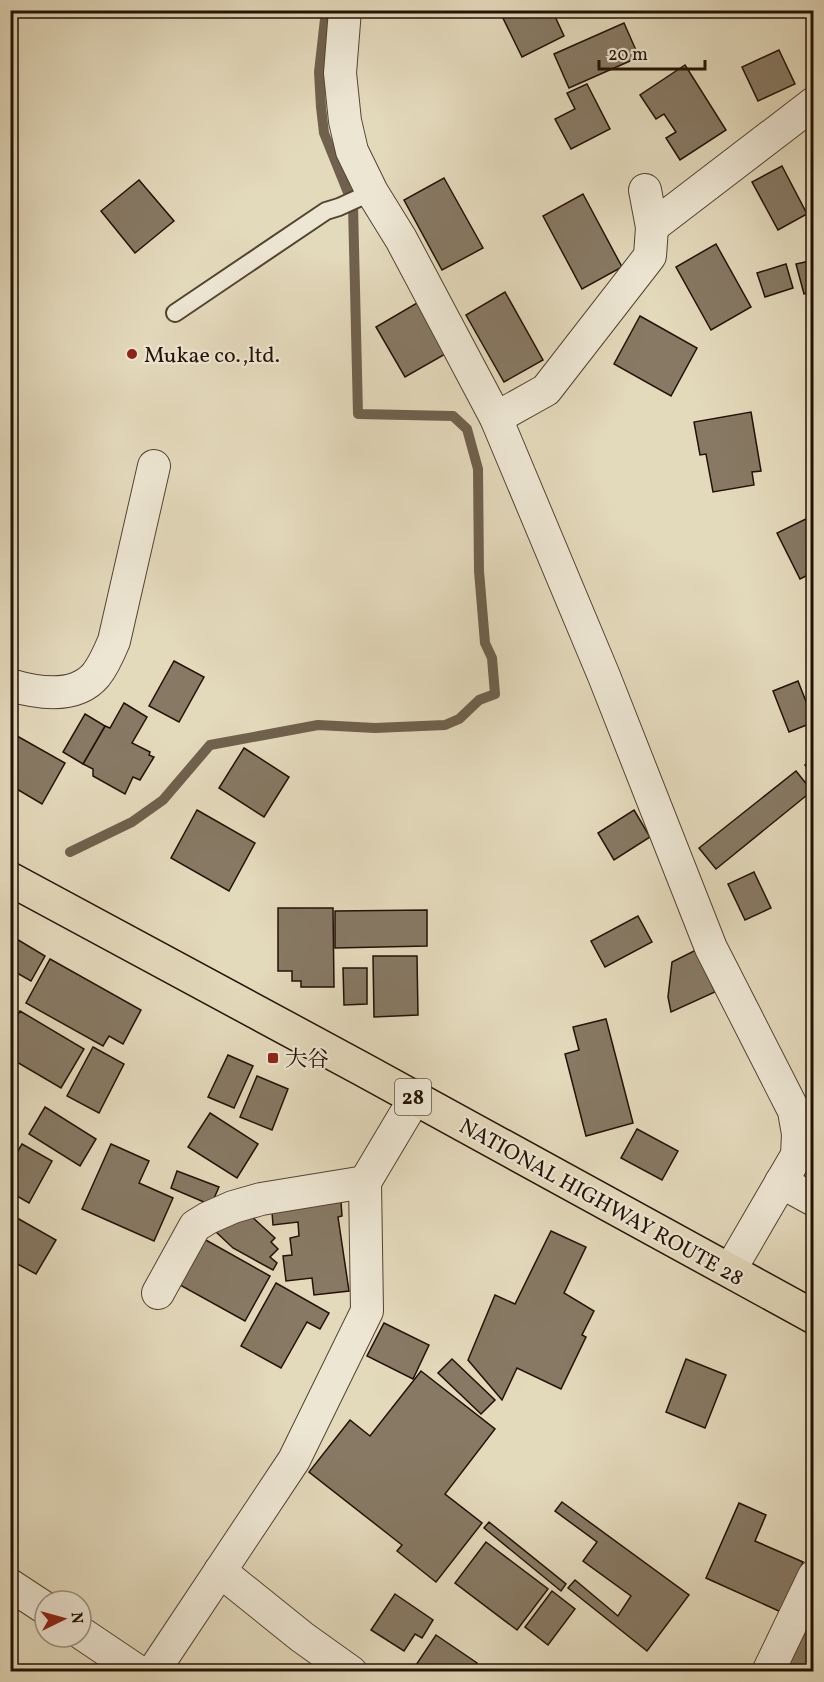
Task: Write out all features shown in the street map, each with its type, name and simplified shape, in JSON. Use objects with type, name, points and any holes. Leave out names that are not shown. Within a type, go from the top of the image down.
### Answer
[{"type":"highway","name":"NATIONAL HIGHWAY ROUTE 28","points":[[10,879],[813,1317]]},
{"type":"street","points":[[345,10],[340,73],[345,121],[366,195],[401,239],[496,418],[603,676],[711,948],[794,1111],[798,1134],[796,1155],[730,1270]]},
{"type":"street","points":[[652,227],[813,103]]},
{"type":"street","points":[[496,418],[546,390],[650,256],[652,227],[645,190]]},
{"type":"street","points":[[10,685],[29,691],[53,693],[71,689],[84,684],[105,662],[114,641],[154,466]]},
{"type":"street","points":[[153,1671],[294,1460],[367,1311],[365,1182],[415,1098]]},
{"type":"street","points":[[158,1293],[195,1226],[208,1218],[233,1207],[261,1199],[365,1182]]},
{"type":"street","points":[[781,1182],[813,1200]]},
{"type":"street","points":[[220,1571],[302,1637],[351,1671]]},
{"type":"street","points":[[768,1671],[813,1576]]},
{"type":"street","points":[[10,1585],[33,1600]]},
{"type":"street","points":[[93,1641],[139,1671]]},
{"type":"lane","points":[[175,313],[326,211],[366,195]]},
{"type":"building","points":[[499,10],[552,10],[564,36],[522,57]]},
{"type":"building","points":[[624,23],[639,57],[569,88],[554,54]]},
{"type":"building","points":[[779,50],[795,84],[758,101],[742,67]]},
{"type":"building","points":[[685,65],[726,130],[680,160],[666,138],[676,132],[664,114],[656,119],[640,95]]},
{"type":"building","points":[[587,84],[610,129],[571,149],[555,119],[575,109],[567,93]]},
{"type":"building","points":[[782,166],[807,214],[778,230],[752,182]]},
{"type":"building","points":[[444,178],[483,248],[442,270],[404,200]]},
{"type":"building","points":[[139,180],[174,221],[135,253],[101,211]]},
{"type":"building","points":[[583,194],[622,267],[582,289],[543,216]]},
{"type":"building","points":[[716,244],[751,307],[711,330],[676,267]]},
{"type":"building","points":[[814,260],[814,292],[804,294],[796,264]]},
{"type":"building","points":[[786,264],[793,288],[765,297],[757,273]]},
{"type":"building","points":[[505,292],[543,360],[504,382],[466,315]]},
{"type":"building","points":[[417,303],[447,353],[405,377],[376,327]]},
{"type":"building","points":[[640,316],[697,348],[671,396],[614,364]]},
{"type":"building","points":[[751,412],[761,471],[752,472],[754,485],[713,492],[706,454],[700,455],[694,422]]},
{"type":"building","points":[[814,515],[814,572],[800,579],[777,533]]},
{"type":"building","points":[[174,661],[204,677],[179,722],[149,706]]},
{"type":"building","points":[[798,681],[814,722],[789,732],[773,691]]},
{"type":"building","points":[[124,703],[147,717],[132,743],[150,752],[149,755],[154,757],[140,780],[133,777],[125,794],[93,776],[93,769],[83,764],[105,726],[110,728]]},
{"type":"building","points":[[85,714],[105,726],[83,764],[63,752]]},
{"type":"building","points":[[10,732],[65,763],[42,804],[10,785]]},
{"type":"building","points":[[244,748],[289,777],[264,817],[219,788]]},
{"type":"building","points":[[814,757],[814,776],[805,765]]},
{"type":"building","points":[[796,771],[812,791],[716,869],[699,848]]},
{"type":"building","points":[[197,810],[255,843],[229,891],[171,858]]},
{"type":"building","points":[[634,810],[650,837],[614,860],[598,833]]},
{"type":"building","points":[[754,872],[771,908],[745,920],[728,884]]},
{"type":"building","points":[[278,908],[333,908],[334,987],[301,987],[301,981],[292,981],[292,971],[278,971]]},
{"type":"building","points":[[427,910],[427,946],[335,948],[335,911]]},
{"type":"building","points":[[638,916],[652,942],[605,967],[591,941]]},
{"type":"building","points":[[10,935],[45,956],[31,981],[10,969]]},
{"type":"building","points":[[696,950],[715,992],[671,1012],[668,997],[672,962]]},
{"type":"building","points":[[373,956],[417,956],[418,1015],[374,1017]]},
{"type":"building","points":[[50,959],[141,1010],[123,1044],[109,1036],[103,1046],[26,1003]]},
{"type":"building","points":[[343,968],[367,968],[367,1004],[344,1005]]},
{"type":"building","points":[[20,1011],[84,1049],[61,1088],[10,1058],[10,1027]]},
{"type":"building","points":[[606,1019],[633,1123],[586,1136],[565,1054],[579,1050],[573,1027]]},
{"type":"building","points":[[93,1047],[124,1064],[99,1113],[67,1096]]},
{"type":"building","points":[[228,1055],[253,1066],[234,1108],[208,1097]]},
{"type":"building","points":[[257,1076],[288,1089],[272,1130],[240,1117]]},
{"type":"building","points":[[45,1107],[96,1139],[80,1166],[29,1134]]},
{"type":"building","points":[[210,1113],[258,1144],[237,1178],[188,1147]]},
{"type":"building","points":[[637,1129],[678,1151],[662,1180],[621,1158]]},
{"type":"building","points":[[22,1144],[52,1161],[29,1203],[10,1192],[10,1164]]},
{"type":"building","points":[[111,1144],[149,1161],[139,1183],[173,1198],[154,1241],[82,1209]]},
{"type":"building","points":[[177,1171],[219,1187],[211,1205],[171,1188]]},
{"type":"building","points":[[341,1202],[342,1216],[338,1217],[349,1291],[314,1295],[312,1278],[286,1281],[283,1256],[292,1255],[290,1238],[299,1236],[298,1222],[273,1225],[272,1212]]},
{"type":"building","points":[[10,1214],[56,1240],[36,1274],[10,1260]]},
{"type":"building","points":[[251,1216],[275,1238],[271,1242],[278,1249],[270,1257],[277,1263],[273,1270],[233,1248],[215,1231]]},
{"type":"building","points":[[551,1231],[586,1247],[564,1293],[594,1311],[582,1335],[586,1337],[561,1389],[517,1368],[502,1400],[468,1360],[495,1295],[515,1304]]},
{"type":"building","points":[[204,1239],[270,1276],[245,1321],[180,1285]]},
{"type":"building","points":[[276,1283],[329,1313],[320,1329],[307,1322],[281,1368],[241,1346]]},
{"type":"building","points":[[384,1323],[429,1345],[413,1379],[367,1356]]},
{"type":"building","points":[[452,1359],[495,1400],[481,1414],[438,1373]]},
{"type":"building","points":[[686,1359],[726,1375],[705,1428],[666,1412]]},
{"type":"building","points":[[421,1371],[495,1429],[445,1494],[482,1523],[436,1582],[397,1551],[402,1545],[309,1472],[350,1420],[370,1436]]},
{"type":"building","points":[[562,1502],[689,1595],[647,1651],[568,1588],[575,1580],[618,1616],[631,1596],[583,1561],[597,1542],[555,1511]]},
{"type":"building","points":[[739,1503],[766,1515],[755,1541],[803,1562],[781,1612],[706,1578]]},
{"type":"building","points":[[489,1522],[566,1584],[561,1591],[484,1528]]},
{"type":"building","points":[[486,1542],[548,1589],[517,1630],[455,1583]]},
{"type":"building","points":[[552,1591],[575,1609],[548,1645],[525,1627]]},
{"type":"building","points":[[395,1594],[433,1620],[422,1638],[415,1634],[404,1651],[371,1630]]},
{"type":"building","points":[[814,1615],[814,1672],[784,1672]]},
{"type":"building","points":[[436,1635],[477,1663],[471,1672],[419,1672],[414,1668]]},
{"type":"waterway","points":[[70,852],[132,822],[163,800],[210,745],[318,725],[375,728],[445,725],[459,719],[479,700],[495,694],[492,658],[485,643],[479,571],[478,469],[467,429],[453,416],[358,414],[353,205],[324,133],[321,107],[319,72],[326,10]]},
{"type":"place","name":"Mukae co.,ltd.","points":[[132,354]]},
{"type":"place","name":"大谷","points":[[273,1058]]}]
